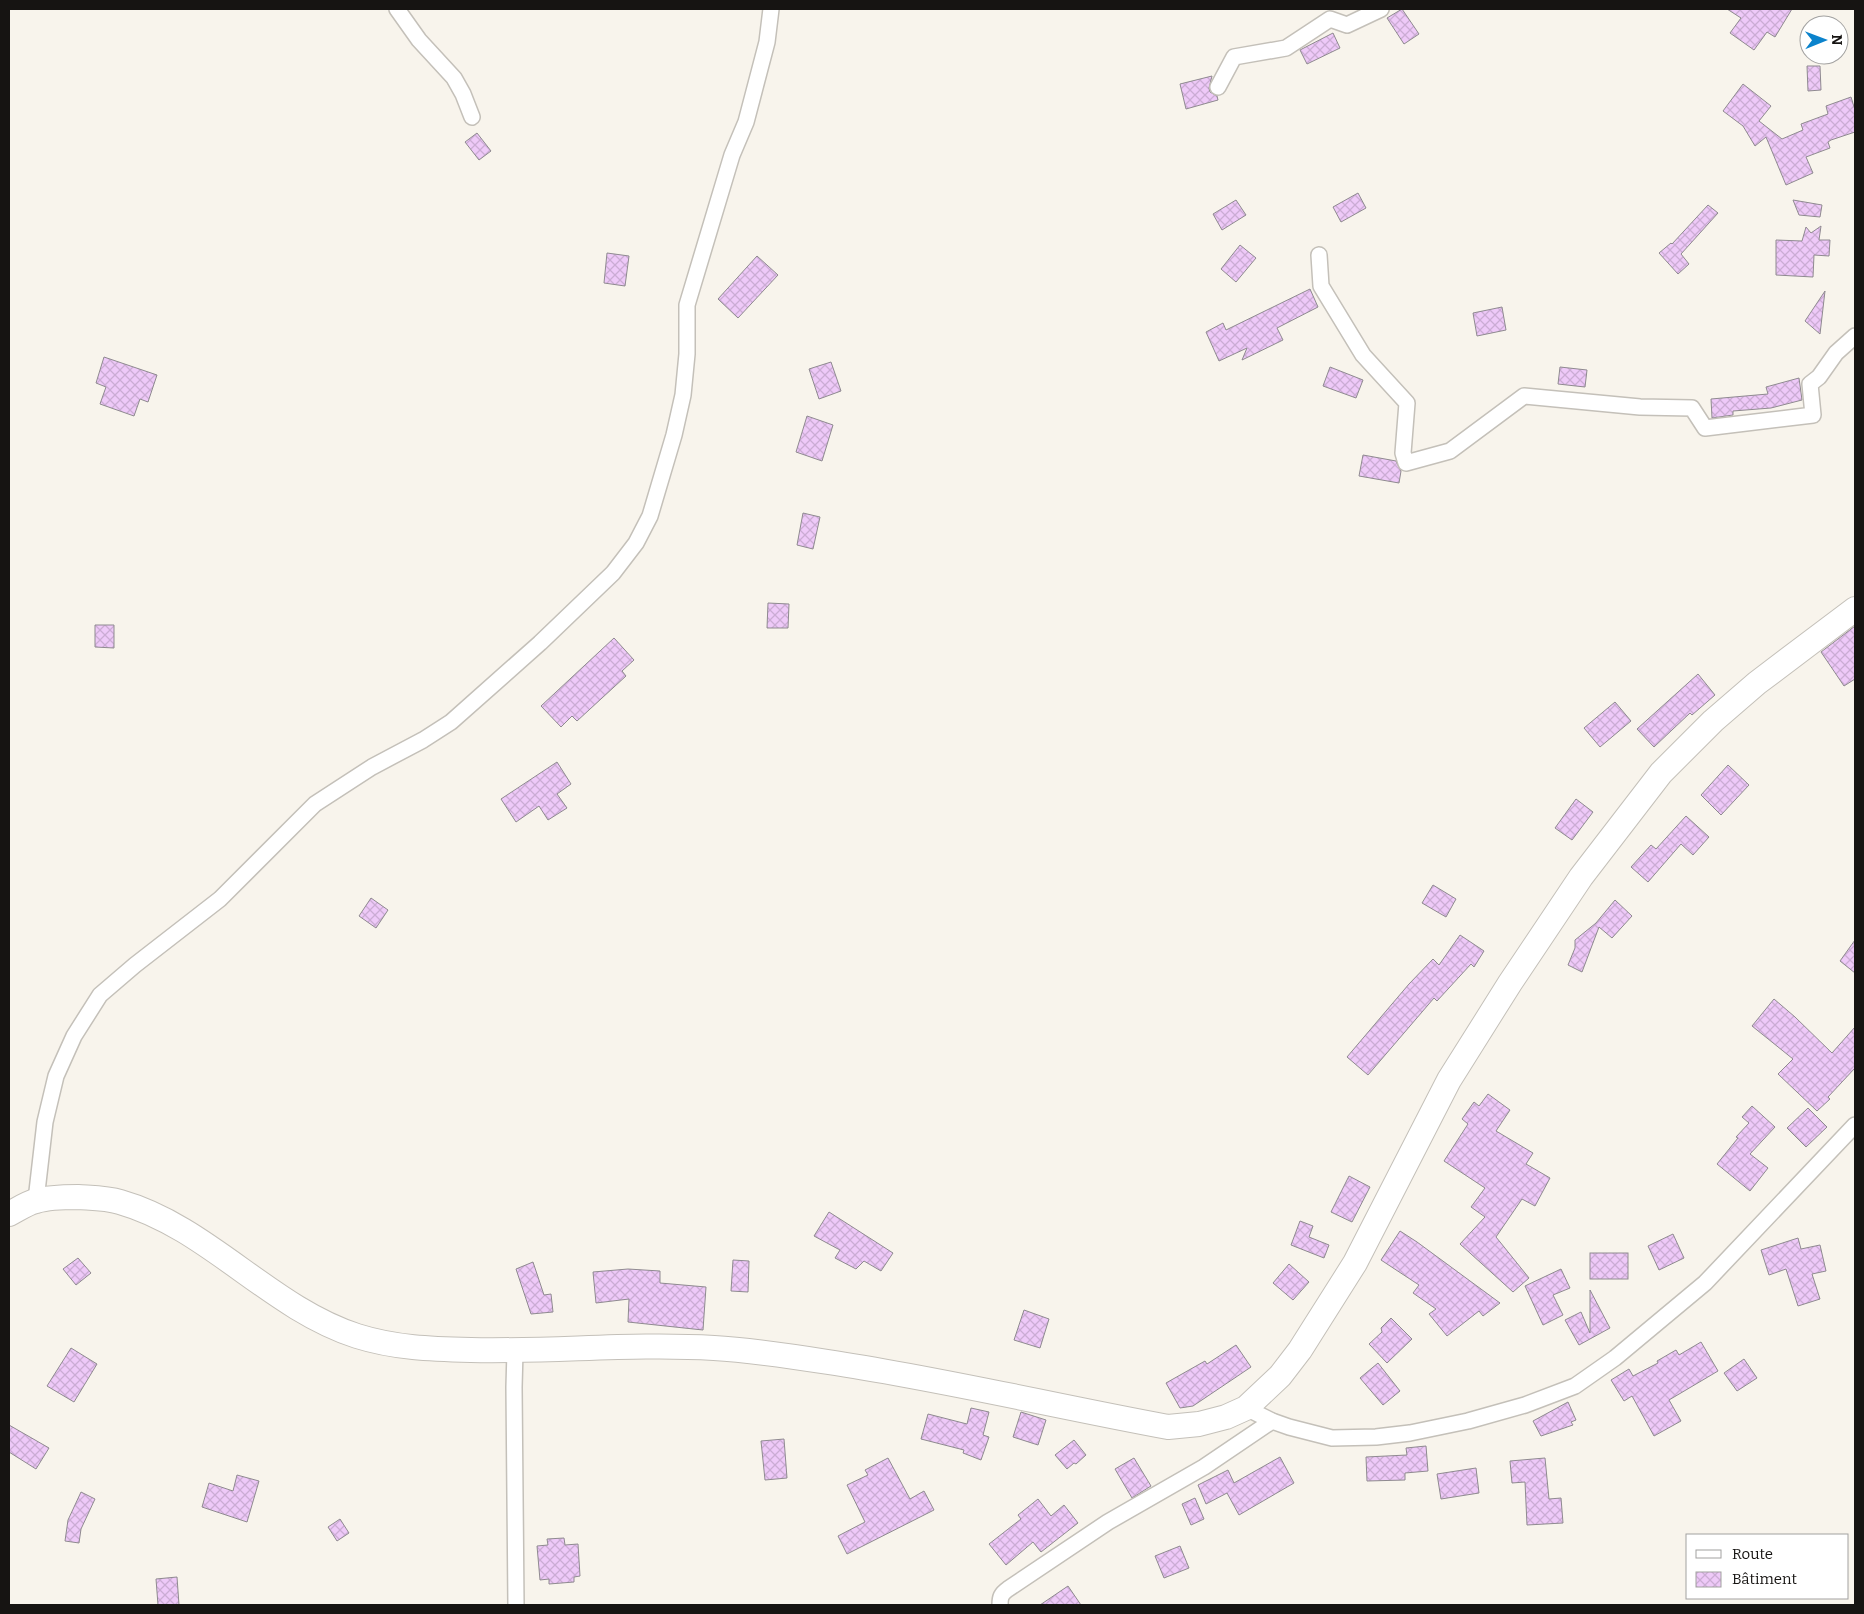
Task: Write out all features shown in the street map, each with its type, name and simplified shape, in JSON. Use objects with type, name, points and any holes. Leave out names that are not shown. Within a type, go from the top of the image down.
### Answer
[{"type":"main road","points":[[9,1214],[36,1200],[65,1197],[118,1201],[143,1210],[214,1250],[250,1277],[304,1312],[354,1335],[393,1346],[443,1350],[515,1351],[711,1348],[764,1352],[901,1373],[1168,1427],[1199,1424],[1226,1417],[1246,1408],[1280,1376],[1300,1350],[1355,1263],[1449,1080],[1510,983],[1581,877],[1661,773],[1712,721],[1757,683],[1855,609]]},
{"type":"street","points":[[397,9],[419,40],[454,78],[472,117]]},
{"type":"street","points":[[36,1200],[45,1122],[56,1076],[74,1036],[100,995],[135,965],[220,899],[315,804],[372,767],[423,740],[451,722],[540,644],[612,573],[636,543],[650,516],[674,435],[683,395],[688,305],[732,155],[746,122],[767,42],[771,9]]},
{"type":"street","points":[[1218,87],[1234,57],[1286,48],[1330,20],[1347,25],[1381,9]]},
{"type":"street","points":[[1319,254],[1321,286],[1363,355],[1407,403],[1403,453],[1406,463],[1450,451],[1524,396],[1640,407],[1692,408],[1705,428],[1813,415],[1810,384],[1819,377],[1836,353],[1855,336]]},
{"type":"street","points":[[1246,1408],[1289,1427],[1332,1438],[1376,1437],[1410,1433],[1468,1421],[1525,1405],[1575,1386],[1615,1358],[1705,1283],[1855,1125]]},
{"type":"street","points":[[515,1351],[516,1605]]},
{"type":"street","points":[[1000,1605],[1002,1593],[1108,1522],[1204,1467],[1272,1421]]},
{"type":"building","points":[[1402,9],[1419,34],[1404,44],[1387,18]]},
{"type":"building","points":[[1727,9],[1792,9],[1775,37],[1767,32],[1754,50],[1730,33],[1741,18]]},
{"type":"building","points":[[1333,33],[1340,48],[1307,64],[1300,50]]},
{"type":"building","points":[[1807,66],[1820,66],[1821,90],[1808,91]]},
{"type":"building","points":[[1212,76],[1210,92],[1217,96],[1218,100],[1186,109],[1180,84]]},
{"type":"building","points":[[1743,84],[1771,106],[1759,121],[1782,139],[1803,130],[1801,124],[1828,114],[1826,106],[1851,97],[1855,110],[1855,132],[1831,140],[1828,142],[1830,148],[1806,157],[1813,173],[1786,185],[1766,137],[1755,146],[1743,126],[1723,111]]},
{"type":"building","points":[[477,133],[491,151],[479,160],[465,142]]},
{"type":"building","points":[[1358,193],[1366,208],[1341,222],[1333,207]]},
{"type":"building","points":[[1236,200],[1246,215],[1222,230],[1213,214]]},
{"type":"building","points":[[1793,200],[1822,205],[1820,217],[1799,215]]},
{"type":"building","points":[[1708,205],[1718,213],[1681,254],[1689,264],[1678,274],[1659,253],[1672,244]]},
{"type":"building","points":[[1821,226],[1819,240],[1830,240],[1829,256],[1814,255],[1813,277],[1776,275],[1776,240],[1802,241],[1806,227],[1811,233]]},
{"type":"building","points":[[1240,245],[1256,258],[1236,282],[1221,269]]},
{"type":"building","points":[[607,253],[629,256],[625,286],[604,283]]},
{"type":"building","points":[[757,256],[778,275],[738,318],[718,299]]},
{"type":"building","points":[[1310,289],[1318,307],[1277,328],[1283,340],[1242,360],[1247,348],[1219,361],[1206,332],[1223,323],[1226,330]]},
{"type":"building","points":[[1825,291],[1820,334],[1805,321]]},
{"type":"building","points":[[1502,307],[1506,330],[1477,336],[1473,313]]},
{"type":"building","points":[[104,357],[157,375],[148,402],[140,399],[134,416],[100,404],[106,387],[96,383]]},
{"type":"building","points":[[831,362],[841,391],[819,399],[809,369]]},
{"type":"building","points":[[1330,367],[1363,380],[1356,398],[1323,386]]},
{"type":"building","points":[[1560,367],[1587,370],[1585,387],[1558,384]]},
{"type":"building","points":[[1799,378],[1802,400],[1771,408],[1733,411],[1733,415],[1712,418],[1711,399],[1768,394],[1766,387]]},
{"type":"building","points":[[807,416],[833,425],[822,461],[796,452]]},
{"type":"building","points":[[1363,455],[1396,461],[1401,471],[1399,483],[1359,476]]},
{"type":"building","points":[[803,513],[820,517],[813,549],[797,545]]},
{"type":"building","points":[[768,603],[789,604],[788,628],[767,628]]},
{"type":"building","points":[[95,625],[114,625],[114,648],[95,647]]},
{"type":"building","points":[[1855,626],[1855,679],[1844,686],[1821,652]]},
{"type":"building","points":[[614,638],[634,660],[622,671],[626,676],[577,721],[572,716],[561,727],[541,706]]},
{"type":"building","points":[[1698,674],[1715,695],[1692,715],[1690,713],[1654,747],[1637,729]]},
{"type":"building","points":[[1615,702],[1631,721],[1600,747],[1584,728]]},
{"type":"building","points":[[557,762],[571,784],[557,794],[567,808],[548,820],[539,806],[516,822],[501,799]]},
{"type":"building","points":[[1728,765],[1749,785],[1721,815],[1701,795]]},
{"type":"building","points":[[1576,799],[1593,812],[1572,840],[1555,828]]},
{"type":"building","points":[[1686,816],[1709,837],[1693,855],[1681,844],[1648,882],[1631,867],[1651,845],[1656,849]]},
{"type":"building","points":[[1433,885],[1456,899],[1446,917],[1422,903]]},
{"type":"building","points":[[371,898],[388,910],[376,928],[359,916]]},
{"type":"building","points":[[1615,900],[1632,916],[1612,938],[1599,927],[1582,972],[1568,965],[1575,948],[1575,940],[1596,923]]},
{"type":"building","points":[[1460,935],[1484,951],[1474,967],[1471,964],[1437,1001],[1434,998],[1368,1075],[1347,1057],[1409,984],[1433,959],[1439,965]]},
{"type":"building","points":[[1855,940],[1855,973],[1840,961]]},
{"type":"building","points":[[1774,999],[1832,1053],[1855,1027],[1855,1068],[1828,1097],[1830,1099],[1817,1111],[1778,1074],[1793,1059],[1752,1026]]},
{"type":"building","points":[[1488,1094],[1510,1110],[1496,1131],[1533,1153],[1526,1164],[1550,1178],[1535,1206],[1522,1199],[1496,1237],[1529,1278],[1513,1292],[1460,1244],[1485,1217],[1471,1207],[1485,1188],[1444,1161],[1468,1124],[1462,1119],[1474,1102],[1479,1106]]},
{"type":"building","points":[[1752,1106],[1775,1127],[1750,1154],[1768,1168],[1750,1191],[1717,1164],[1738,1138],[1736,1137],[1749,1123],[1742,1117]]},
{"type":"building","points":[[1808,1108],[1827,1127],[1806,1147],[1787,1128]]},
{"type":"building","points":[[1349,1176],[1370,1187],[1352,1222],[1331,1212]]},
{"type":"building","points":[[829,1212],[893,1253],[881,1271],[864,1261],[856,1269],[835,1258],[840,1250],[814,1236]]},
{"type":"building","points":[[1300,1221],[1313,1226],[1309,1237],[1329,1245],[1324,1258],[1291,1245]]},
{"type":"building","points":[[1400,1231],[1500,1303],[1483,1316],[1479,1311],[1447,1336],[1429,1314],[1436,1309],[1413,1293],[1419,1285],[1381,1260]]},
{"type":"building","points":[[1673,1234],[1684,1258],[1659,1270],[1648,1246]]},
{"type":"building","points":[[1798,1238],[1801,1249],[1820,1245],[1826,1271],[1812,1274],[1820,1299],[1798,1306],[1786,1269],[1769,1275],[1761,1250]]},
{"type":"building","points":[[1590,1253],[1628,1253],[1628,1279],[1590,1279]]},
{"type":"building","points":[[78,1258],[91,1273],[76,1285],[63,1269]]},
{"type":"building","points":[[733,1260],[749,1261],[748,1292],[731,1291]]},
{"type":"building","points":[[533,1262],[544,1295],[551,1294],[553,1312],[531,1314],[516,1269]]},
{"type":"building","points":[[1289,1264],[1309,1282],[1293,1300],[1273,1283]]},
{"type":"building","points":[[628,1269],[660,1271],[660,1283],[706,1287],[703,1330],[628,1322],[629,1299],[596,1303],[593,1272]]},
{"type":"building","points":[[1561,1269],[1570,1288],[1553,1295],[1563,1315],[1543,1325],[1525,1286]]},
{"type":"building","points":[[1590,1290],[1610,1328],[1579,1345],[1565,1320],[1581,1312],[1590,1333]]},
{"type":"building","points":[[1024,1310],[1049,1319],[1040,1348],[1014,1340]]},
{"type":"building","points":[[1391,1318],[1412,1339],[1387,1363],[1369,1344],[1382,1332],[1381,1328]]},
{"type":"building","points":[[1701,1342],[1718,1371],[1669,1400],[1681,1421],[1654,1436],[1632,1396],[1624,1401],[1611,1380],[1629,1369],[1633,1376],[1658,1363],[1657,1361],[1676,1350],[1679,1355]]},
{"type":"building","points":[[1236,1345],[1251,1367],[1193,1406],[1180,1408],[1166,1383],[1205,1361],[1207,1364]]},
{"type":"building","points":[[71,1348],[97,1364],[74,1402],[47,1386]]},
{"type":"building","points":[[1744,1359],[1757,1378],[1737,1391],[1724,1373]]},
{"type":"building","points":[[1378,1363],[1400,1391],[1383,1405],[1360,1378]]},
{"type":"building","points":[[1568,1402],[1576,1420],[1571,1422],[1573,1425],[1541,1436],[1533,1421]]},
{"type":"building","points":[[971,1408],[989,1412],[983,1435],[989,1437],[981,1460],[963,1453],[964,1450],[921,1439],[928,1414],[967,1424]]},
{"type":"building","points":[[1021,1412],[1046,1420],[1038,1445],[1013,1437]]},
{"type":"building","points":[[9,1425],[49,1448],[36,1469],[9,1452]]},
{"type":"building","points":[[784,1439],[787,1478],[765,1480],[761,1441]]},
{"type":"building","points":[[1074,1440],[1086,1455],[1067,1469],[1055,1455]]},
{"type":"building","points":[[1426,1446],[1428,1471],[1405,1473],[1405,1480],[1367,1481],[1366,1457],[1407,1455],[1406,1448]]},
{"type":"building","points":[[1280,1457],[1294,1483],[1239,1515],[1227,1493],[1206,1504],[1198,1485],[1228,1470],[1234,1483]]},
{"type":"building","points":[[888,1458],[910,1499],[924,1491],[934,1510],[847,1554],[838,1536],[865,1522],[847,1485],[868,1475],[865,1470]]},
{"type":"building","points":[[1134,1458],[1151,1486],[1132,1498],[1115,1469]]},
{"type":"building","points":[[1545,1458],[1549,1499],[1561,1498],[1563,1523],[1527,1525],[1525,1482],[1512,1483],[1510,1461]]},
{"type":"building","points":[[1476,1468],[1479,1493],[1441,1499],[1437,1474]]},
{"type":"building","points":[[237,1475],[259,1481],[247,1522],[202,1507],[209,1483],[233,1491]]},
{"type":"building","points":[[81,1492],[95,1499],[81,1529],[79,1543],[65,1541],[68,1520]]},
{"type":"building","points":[[1195,1498],[1204,1519],[1191,1525],[1182,1504]]},
{"type":"building","points":[[1038,1499],[1051,1516],[1064,1505],[1078,1523],[1041,1552],[1033,1542],[1006,1565],[989,1544],[1021,1519],[1018,1515]]},
{"type":"building","points":[[340,1519],[349,1533],[337,1541],[328,1527]]},
{"type":"building","points":[[564,1538],[565,1545],[578,1544],[580,1576],[574,1577],[574,1582],[549,1584],[549,1579],[540,1580],[537,1546],[548,1545],[547,1539]]},
{"type":"building","points":[[1180,1546],[1189,1568],[1164,1578],[1155,1556]]},
{"type":"building","points":[[177,1577],[179,1605],[158,1605],[156,1579]]},
{"type":"building","points":[[1068,1586],[1081,1605],[1040,1605]]}]
